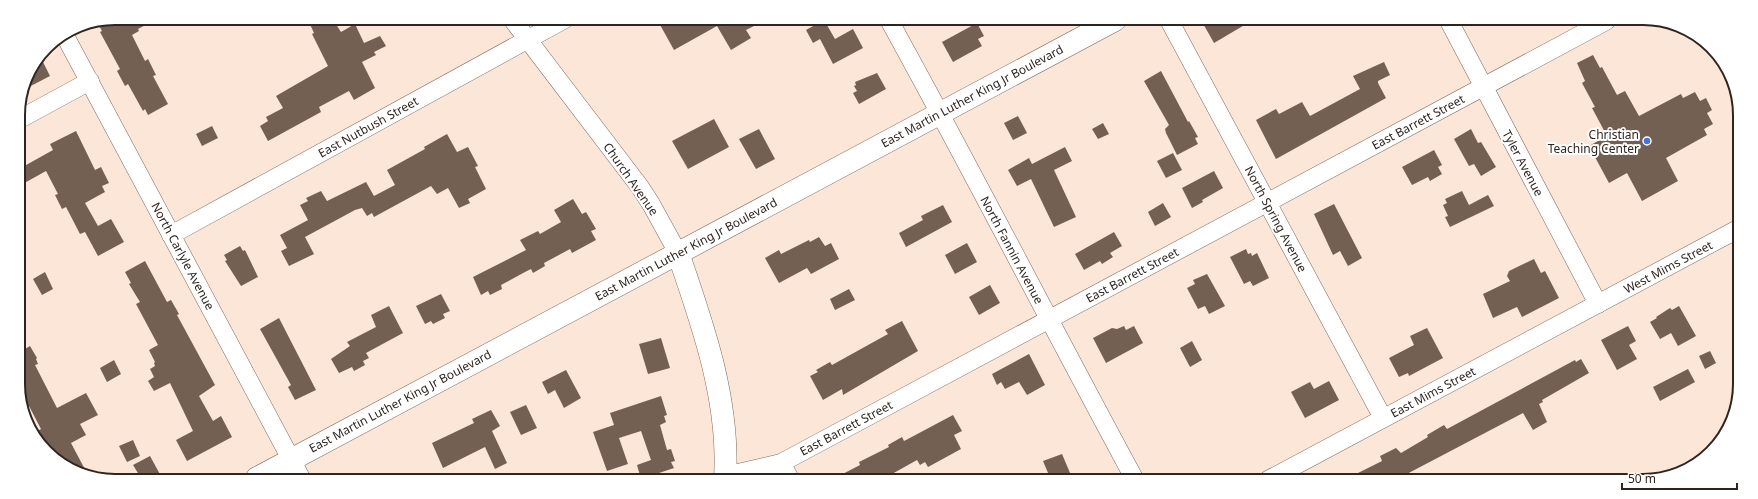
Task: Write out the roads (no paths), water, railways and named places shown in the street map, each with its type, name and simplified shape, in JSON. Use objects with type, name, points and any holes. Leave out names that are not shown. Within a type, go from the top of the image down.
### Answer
[{"type":"main road","name":"East Martin Luther King Jr Boulevard","points":[[274,474],[296,469],[678,253],[1106,25]]},
{"type":"main road","name":"Church Avenue","points":[[678,253],[704,329],[712,363],[723,427],[725,474]]},
{"type":"street","name":"Church Avenue","points":[[516,25],[640,187],[678,253]]},
{"type":"street","name":"East Nutbush Street","points":[[171,235],[554,25]]},
{"type":"street","name":"North Fannin Avenue","points":[[892,25],[940,113],[1048,320],[1132,474]]},
{"type":"street","name":"North Spring Avenue","points":[[1172,25],[1383,418]]},
{"type":"street","name":"Tyler Avenue","points":[[1451,25],[1598,304]]},
{"type":"street","name":"East Barrett Street","points":[[740,474],[781,463],[1599,25]]},
{"type":"street","name":"North Carlyle Avenue","points":[[67,39],[296,469]]},
{"type":"street","points":[[25,116],[90,81]]},
{"type":"street","name":"West Mims Street","points":[[1598,304],[1733,232]]},
{"type":"street","name":"East Mims Street","points":[[1279,474],[1598,304]]},
{"type":"street","points":[[781,463],[787,474]]},
{"type":"place","name":"Christian Teaching Center","points":[[1647,141]]}]
